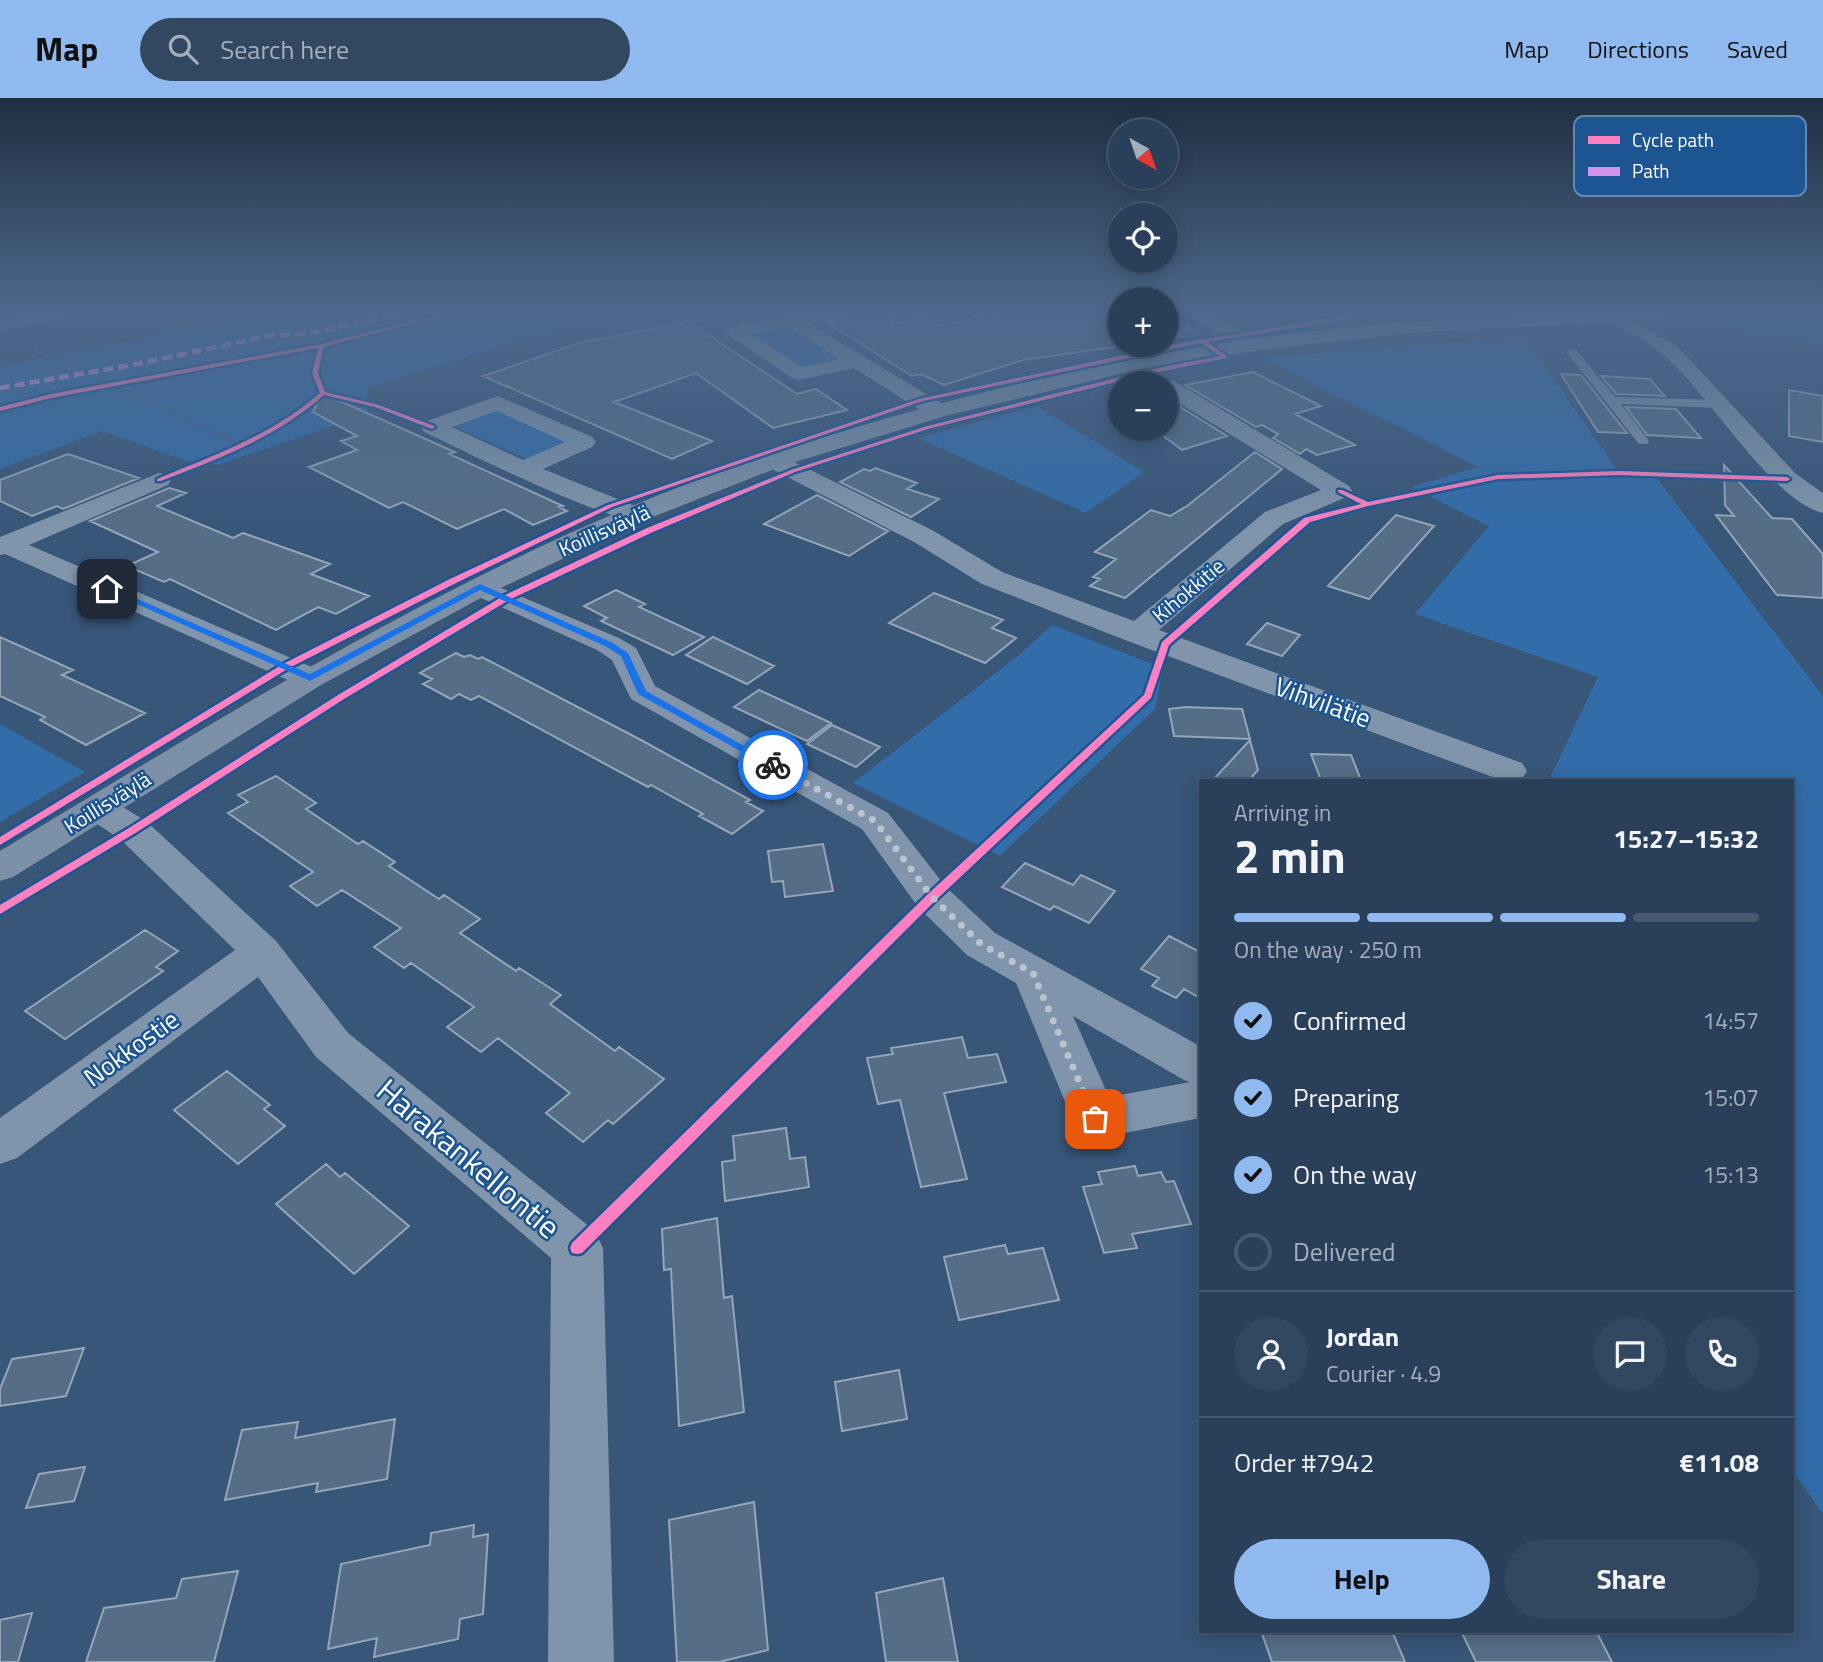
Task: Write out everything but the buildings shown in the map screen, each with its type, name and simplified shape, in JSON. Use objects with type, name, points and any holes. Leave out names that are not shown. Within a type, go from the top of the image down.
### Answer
[{"type":"street","points":[[892,382],[938,411]]},
{"type":"street","name":"Koillisväylä","points":[[0,868],[310,678],[480,587],[636,515],[774,461],[938,411],[1061,382]]},
{"type":"street","points":[[1699,382],[1787,479],[1823,505]]},
{"type":"street","name":"Kihokkitie","points":[[774,461],[922,536],[992,578],[1136,634],[1274,518],[1340,491],[1178,393]]},
{"type":"street","points":[[524,468],[584,442],[498,402],[432,427],[524,468],[636,515]]},
{"type":"street","points":[[3,546],[159,480]]},
{"type":"street","points":[[3,546],[310,678]]},
{"type":"street","points":[[480,587],[625,654],[642,692],[875,821],[932,897],[981,944],[1199,1066]]},
{"type":"street","name":"Vihvilätie","points":[[1136,634],[1510,771]]},
{"type":"street","name":"Harakankellontie","points":[[98,808],[133,830],[262,952],[332,1045],[577,1248],[581,1662]]},
{"type":"street","name":"Nokkostie","points":[[0,1144],[262,952]]},
{"type":"street","points":[[1033,973],[1095,1119],[1199,1099]]},
{"type":"lane","points":[[1597,382],[1643,440]]},
{"type":"lane","points":[[1612,400],[1719,404]]},
{"type":"shaded area","points":[[0,382],[385,382],[366,388],[367,414],[218,465],[190,462],[102,431],[0,469]]},
{"type":"shaded area","points":[[1310,382],[1556,382],[1617,469],[1652,472],[1823,696],[1823,1514],[1794,1473],[1794,779],[1549,779],[1598,677],[1415,614],[1489,526],[1412,487],[1478,467]]},
{"type":"shaded area","points":[[1037,406],[1144,472],[1086,513],[918,438]]},
{"type":"shaded area","points":[[497,410],[569,443],[529,460],[452,426]]},
{"type":"shaded area","points":[[1052,625],[1163,668],[1155,709],[1000,856],[853,783],[1019,655]]},
{"type":"shaded area","points":[[0,724],[85,772],[0,822]]},
{"type":"waterway","points":[[0,391],[24,386]]},
{"type":"waterway","points":[[119,388],[240,444]]},
{"type":"marked path","points":[[0,388],[34,382]]},
{"type":"cycle path","points":[[0,409],[127,382]]},
{"type":"cycle path","points":[[159,480],[225,454],[287,422],[323,393],[319,382]]},
{"type":"cycle path","points":[[0,842],[286,666],[453,581],[610,506],[921,400],[1006,382]]},
{"type":"cycle path","points":[[0,910],[133,830],[341,697],[508,597],[650,530],[793,471],[926,428],[1108,382]]},
{"type":"cycle path","points":[[323,393],[377,406],[432,427]]},
{"type":"cycle path","points":[[1367,504],[1498,477],[1619,473],[1787,479]]},
{"type":"cycle path","points":[[577,1248],[932,897],[1148,696],[1165,644],[1307,520],[1367,504],[1340,491]]},
{"type":"way so far","points":[[773,765],[875,821],[932,897],[981,944],[1033,973],[1095,1119]]},
{"type":"route","points":[[107,589],[310,678],[480,587],[508,597],[625,654],[642,692],[773,765]]}]
